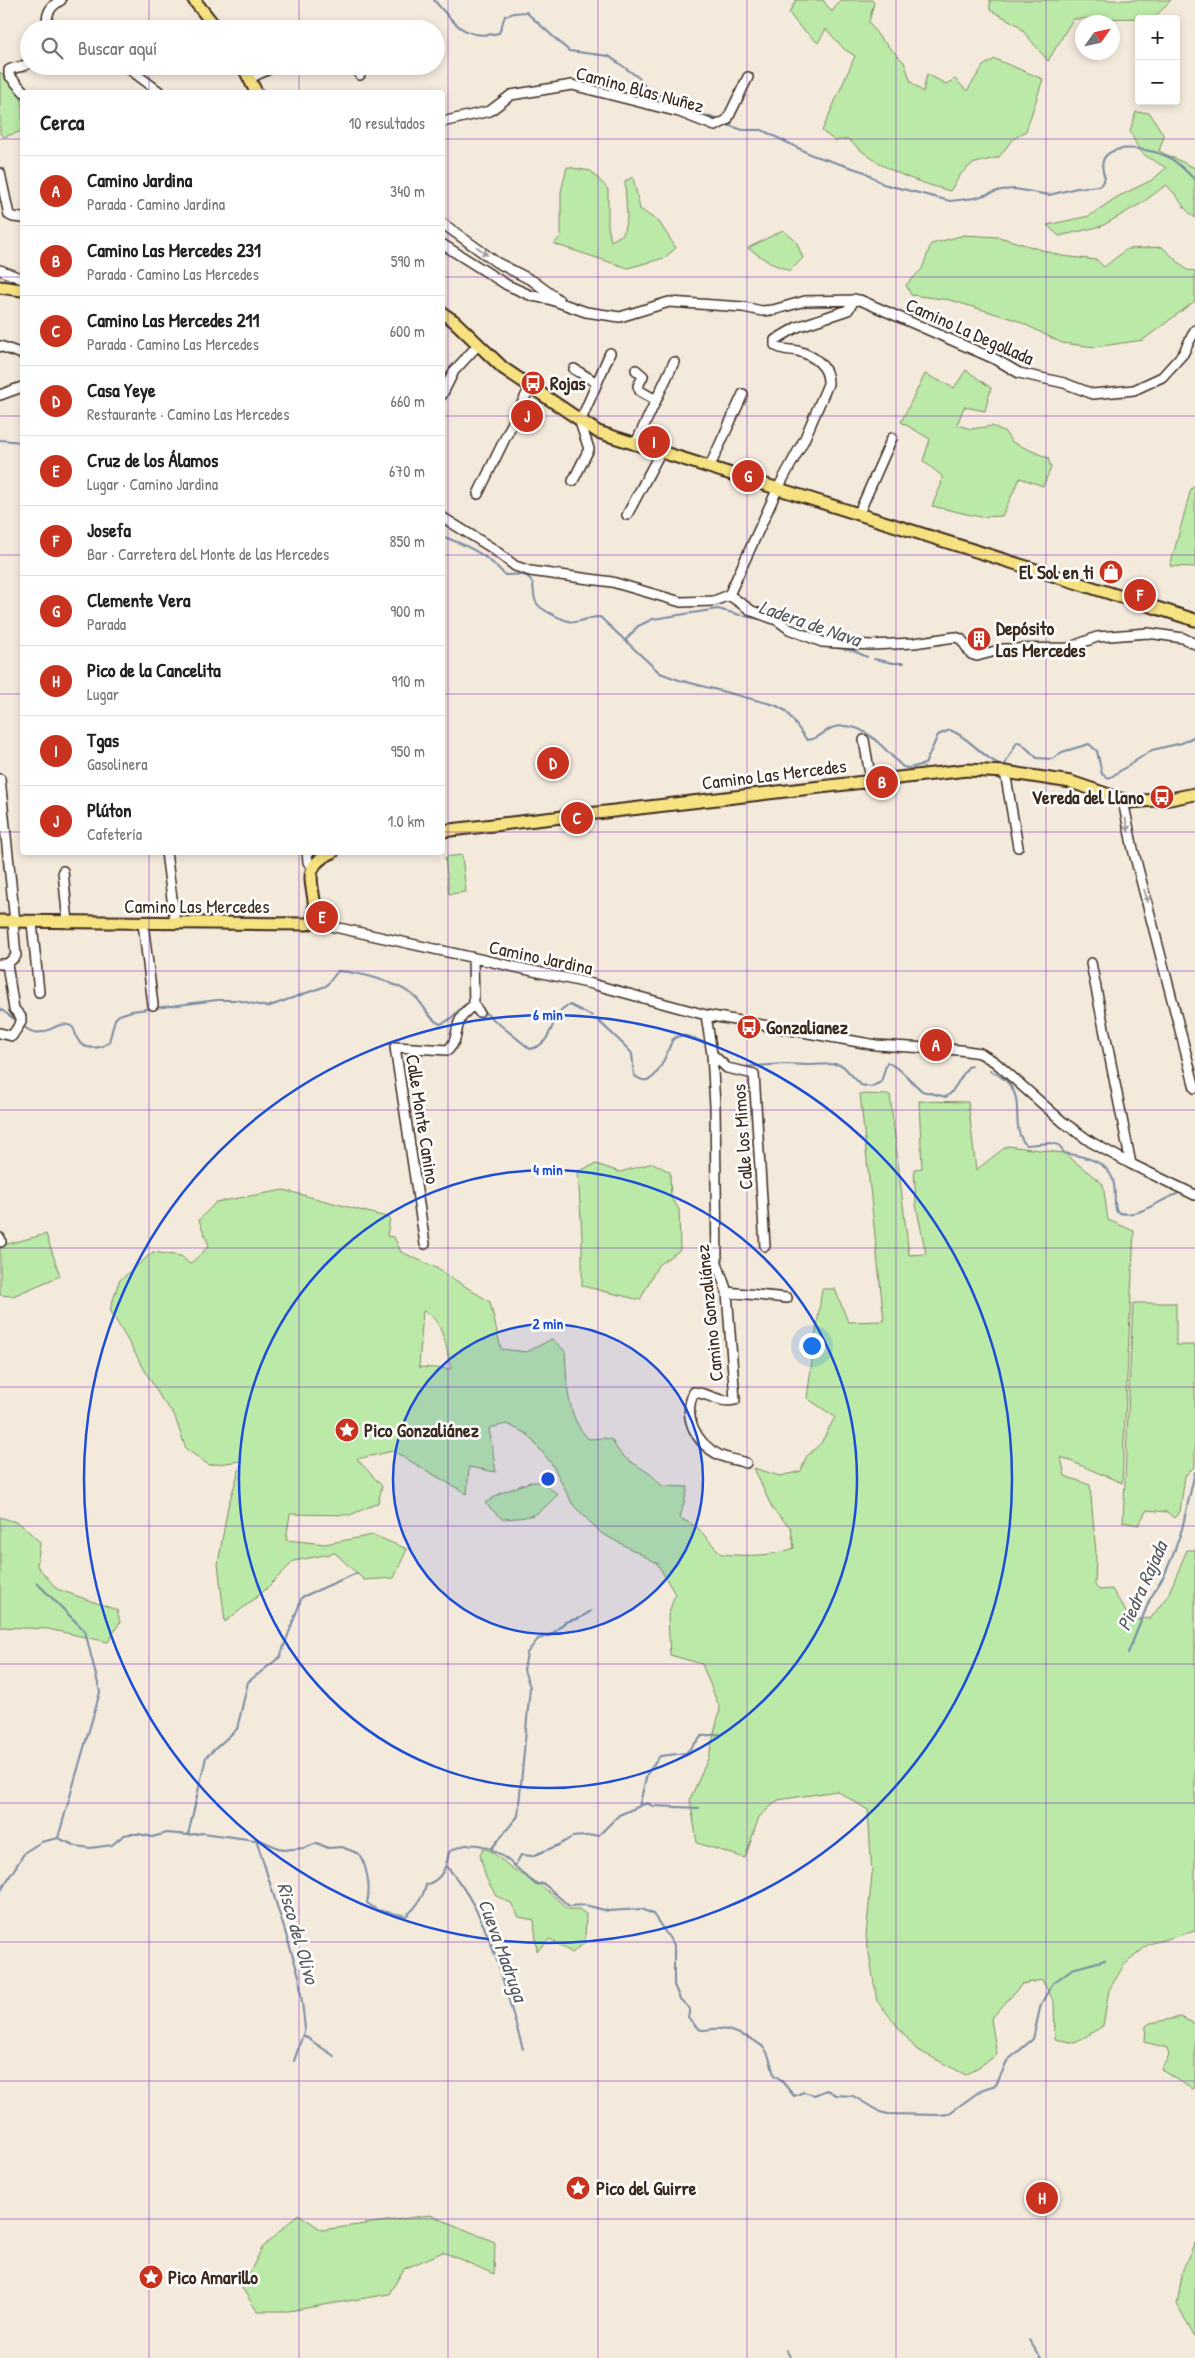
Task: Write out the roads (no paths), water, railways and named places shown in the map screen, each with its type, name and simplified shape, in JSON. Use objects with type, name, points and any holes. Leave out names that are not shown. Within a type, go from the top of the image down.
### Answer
[{"type":"main road","points":[[194,0],[210,20]]},
{"type":"main road","points":[[248,75],[255,90]]},
{"type":"main road","points":[[0,287],[20,290]]},
{"type":"main road","points":[[445,315],[454,321],[503,368],[580,422],[598,432],[777,490],[1195,620]]},
{"type":"main road","name":"Camino Las Mercedes","points":[[445,831],[967,770],[1005,772],[1071,782],[1123,801],[1170,799],[1195,794]]},
{"type":"main road","points":[[312,922],[314,916],[310,880],[313,866],[320,858],[326,855]]},
{"type":"main road","name":"Camino Las Mercedes","points":[[0,921],[32,923],[174,922],[307,924],[312,922]]},
{"type":"street","points":[[47,20],[47,14],[52,5],[61,0]]},
{"type":"street","points":[[20,67],[8,70],[9,75],[22,90]]},
{"type":"street","points":[[137,75],[157,90]]},
{"type":"street","points":[[250,78],[256,75]]},
{"type":"street","name":"Camino Blas Nuñez","points":[[445,121],[490,111],[511,95],[572,85],[679,112],[715,126],[727,120],[748,77]]},
{"type":"street","points":[[0,173],[9,214],[13,217],[20,218]]},
{"type":"street","points":[[445,225],[496,262],[533,281],[563,304]]},
{"type":"street","points":[[445,246],[507,285],[532,296],[586,312],[620,317],[670,302],[743,307],[762,311],[774,310],[805,301],[855,299]]},
{"type":"street","points":[[0,270],[20,278]]},
{"type":"street","points":[[445,519],[492,548],[515,566],[530,571],[612,582],[638,588],[659,598],[681,602],[714,601],[729,595],[777,490],[804,440],[828,384],[828,375],[819,362],[799,352],[779,349],[775,345],[775,340],[797,327],[848,310],[855,299]]},
{"type":"street","name":"Camino La Degollada","points":[[855,299],[997,360],[1010,370],[1023,375],[1064,383],[1093,394],[1134,390],[1162,377],[1183,354],[1195,330]]},
{"type":"street","points":[[445,389],[454,371],[478,345]]},
{"type":"street","points":[[0,346],[20,353]]},
{"type":"street","points":[[573,480],[589,449],[580,422],[610,353]]},
{"type":"street","points":[[635,445],[674,362]]},
{"type":"street","points":[[574,369],[597,383]]},
{"type":"street","points":[[636,370],[642,376],[638,386],[640,391],[656,400]]},
{"type":"street","points":[[478,494],[530,386]]},
{"type":"street","points":[[0,395],[20,388]]},
{"type":"street","points":[[709,468],[743,394]]},
{"type":"street","points":[[858,515],[892,438]]},
{"type":"street","points":[[627,515],[660,453]]},
{"type":"street","points":[[729,595],[752,611],[778,620],[790,629],[822,642],[871,645],[914,643],[956,637],[961,639],[971,654],[977,656],[1003,649],[1068,648],[1097,637],[1148,633],[1184,638],[1195,644]]},
{"type":"street","points":[[864,740],[870,781]]},
{"type":"street","points":[[1005,772],[1018,847]]},
{"type":"street","points":[[0,779],[16,956],[3,964],[14,1009],[21,1017],[20,1024],[12,1036],[0,1033]]},
{"type":"street","points":[[1123,801],[1133,848],[1195,1088]]},
{"type":"street","points":[[166,855],[174,922]]},
{"type":"street","points":[[307,855],[308,862],[313,866]]},
{"type":"street","points":[[63,870],[68,923]]},
{"type":"street","name":"Camino Jardina","points":[[312,922],[592,984],[706,1015],[876,1044],[960,1050],[980,1054],[995,1062],[1063,1122],[1091,1142],[1195,1195]]},
{"type":"street","points":[[32,923],[39,992]]},
{"type":"street","points":[[143,923],[153,1005]]},
{"type":"street","name":"Calle Monte Canino","points":[[425,1244],[395,1047],[448,1050],[453,1045],[458,1022],[463,1012],[476,1009],[473,959]]},
{"type":"street","points":[[1092,963],[1131,1164]]},
{"type":"street","name":"Camino Gonzaliánez","points":[[706,1015],[712,1054],[717,1263],[727,1292],[735,1400],[727,1402],[703,1392],[694,1392],[690,1399],[690,1425],[694,1432],[719,1455],[746,1463]]},
{"type":"street","name":"Calle los Mimos","points":[[712,1054],[726,1068],[754,1074],[764,1246]]},
{"type":"street","points":[[727,1292],[787,1298]]},
{"type":"waterway","points":[[434,0],[454,23],[469,32],[477,34],[499,33],[505,16],[526,12],[569,51],[609,56],[639,78],[651,94],[681,98],[698,113],[719,120]]},
{"type":"waterway","points":[[727,125],[743,130],[762,130],[812,155],[865,172],[883,184],[950,201],[975,198],[1001,190],[1015,189],[1049,195],[1077,188],[1100,186],[1105,178],[1102,165],[1105,156],[1113,151],[1123,149],[1147,150],[1159,153],[1179,164],[1195,180]]},
{"type":"waterway","points":[[0,440],[20,442]]},
{"type":"waterway","points":[[445,537],[476,551],[491,561],[505,575],[528,577],[533,585],[536,602],[553,615],[573,622],[600,617],[660,673],[679,680],[775,705],[786,711],[807,740],[815,738],[835,727],[846,726],[856,728],[873,738],[903,767],[909,768],[925,764],[938,735],[950,730],[964,738],[990,759],[1004,766],[1017,742],[1021,743],[1037,758],[1052,759],[1062,752],[1089,744],[1097,751],[1102,774],[1107,778],[1152,750],[1182,743],[1195,736]]},
{"type":"waterway","name":"Ladera de Nava","points":[[625,641],[638,626],[653,619],[718,609],[740,615]]},
{"type":"waterway","name":"Ladera de Nava","points":[[744,616],[765,620]]},
{"type":"waterway","name":"Ladera de Nava","points":[[826,646],[854,651],[867,657]]},
{"type":"waterway","name":"Ladera de Nava","points":[[874,659],[904,663]]},
{"type":"waterway","points":[[23,1026],[30,1031],[43,1032],[65,1024],[74,1029],[81,1044],[93,1048],[109,1042],[115,1019],[119,1015],[132,1011],[217,1000],[237,1000],[267,1007],[326,986],[338,971],[377,978],[405,990],[417,998],[432,1018],[440,1024],[449,1020],[469,1003]]},
{"type":"waterway","points":[[483,1011],[530,1049],[539,1046],[545,1041],[563,1008],[570,1005],[592,1016]]},
{"type":"waterway","points":[[0,1009],[17,1021]]},
{"type":"waterway","points":[[597,1019],[630,1051],[634,1075],[642,1080],[648,1080],[654,1076],[673,1039],[684,1036],[703,1042]]},
{"type":"waterway","points":[[715,1049],[723,1059]]},
{"type":"waterway","points":[[743,1067],[785,1064],[836,1064],[843,1066],[861,1085],[871,1087],[881,1082],[887,1062],[900,1070],[922,1091],[946,1097],[951,1093],[968,1067],[972,1066]]},
{"type":"waterway","points":[[990,1070],[1004,1079],[1013,1089],[1016,1097],[1019,1130],[1021,1138],[1026,1145],[1051,1143],[1059,1145],[1064,1153],[1087,1158],[1102,1165],[1112,1177],[1117,1212],[1125,1214],[1140,1211],[1177,1194]]},
{"type":"waterway","name":"Piedra Rajada","points":[[1128,1653],[1150,1599],[1164,1576],[1173,1555],[1182,1529],[1195,1472]]},
{"type":"waterway","points":[[188,1835],[206,1757],[237,1729],[248,1682],[280,1657],[302,1597],[357,1573]]},
{"type":"waterway","points":[[37,1583],[85,1631],[100,1692],[58,1838]]},
{"type":"waterway","points":[[492,1848],[518,1816],[530,1687],[524,1670],[527,1653],[538,1639],[551,1635],[565,1622],[580,1618],[591,1611]]},
{"type":"waterway","points":[[639,1807],[647,1774],[660,1756],[686,1753],[702,1736],[720,1734]]},
{"type":"waterway","points":[[513,1866],[521,1855],[532,1856],[559,1845],[572,1837],[599,1835],[619,1815],[647,1803],[653,1806],[699,1808]]},
{"type":"waterway","points":[[0,1892],[25,1852],[41,1842],[58,1838],[76,1846],[90,1848],[112,1845],[124,1835],[130,1834],[152,1837],[167,1833],[188,1835],[203,1833],[262,1841],[283,1850],[304,1848],[317,1843],[328,1848],[342,1847],[359,1854],[362,1859],[368,1884],[367,1903],[377,1910],[406,1916],[419,1902],[426,1885],[440,1876],[449,1852],[462,1846],[474,1845],[485,1847],[507,1859],[536,1885],[543,1883],[569,1906],[585,1905],[608,1911],[642,1909],[653,1914],[674,1945],[674,1985],[680,1999],[690,2009],[688,2017],[697,2027],[703,2030],[726,2030],[744,2036],[761,2045],[768,2055],[774,2075],[780,2079],[794,2096],[804,2092],[814,2095],[827,2090],[836,2095],[853,2096],[880,2112],[888,2114],[948,2114],[983,2089],[996,2085],[1008,2060],[1033,2039],[1041,2004],[1053,1983],[1072,1969],[1105,1960]]},
{"type":"waterway","name":"Risco del Olivo","points":[[257,1842],[299,1976],[305,2028],[294,2061]]},
{"type":"waterway","name":"Cueva Madruga","points":[[447,1867],[475,1907],[485,1930],[502,1977],[523,2049]]},
{"type":"waterway","points":[[303,2035],[334,2056]]},
{"type":"waterway","points":[[1029,2340],[1041,2358]]},
{"type":"waterway","points":[[786,2350],[791,2358]]},
{"type":"place","name":"Rojas","points":[[533,383]]},
{"type":"place","name":"Plúton","points":[[527,416]]},
{"type":"place","name":"Tgas","points":[[654,442]]},
{"type":"place","name":"Clemente Vera","points":[[748,476]]},
{"type":"place","name":"El Sol en ti","points":[[1111,572]]},
{"type":"place","name":"Josefa","points":[[1140,595]]},
{"type":"place","name":"Depósito Las Mercedes","points":[[979,639]]},
{"type":"place","name":"Casa Yeye","points":[[553,763]]},
{"type":"place","name":"Camino Las Mercedes 231","points":[[882,782]]},
{"type":"place","name":"Vereda del Llano","points":[[1162,797]]},
{"type":"place","name":"Camino Las Mercedes 211","points":[[577,818]]},
{"type":"place","name":"Cruz de los Álamos","points":[[322,917]]},
{"type":"place","name":"Gonzalianez","points":[[749,1027]]},
{"type":"place","name":"Camino Jardina","points":[[936,1045]]},
{"type":"place","name":"Pico Gonzaliánez","points":[[347,1430]]},
{"type":"place","name":"Pico del Guirre","points":[[578,2188]]},
{"type":"place","name":"Pico de la Cancelita","points":[[1042,2198]]},
{"type":"place","name":"Pico Amarillo","points":[[151,2277]]}]
